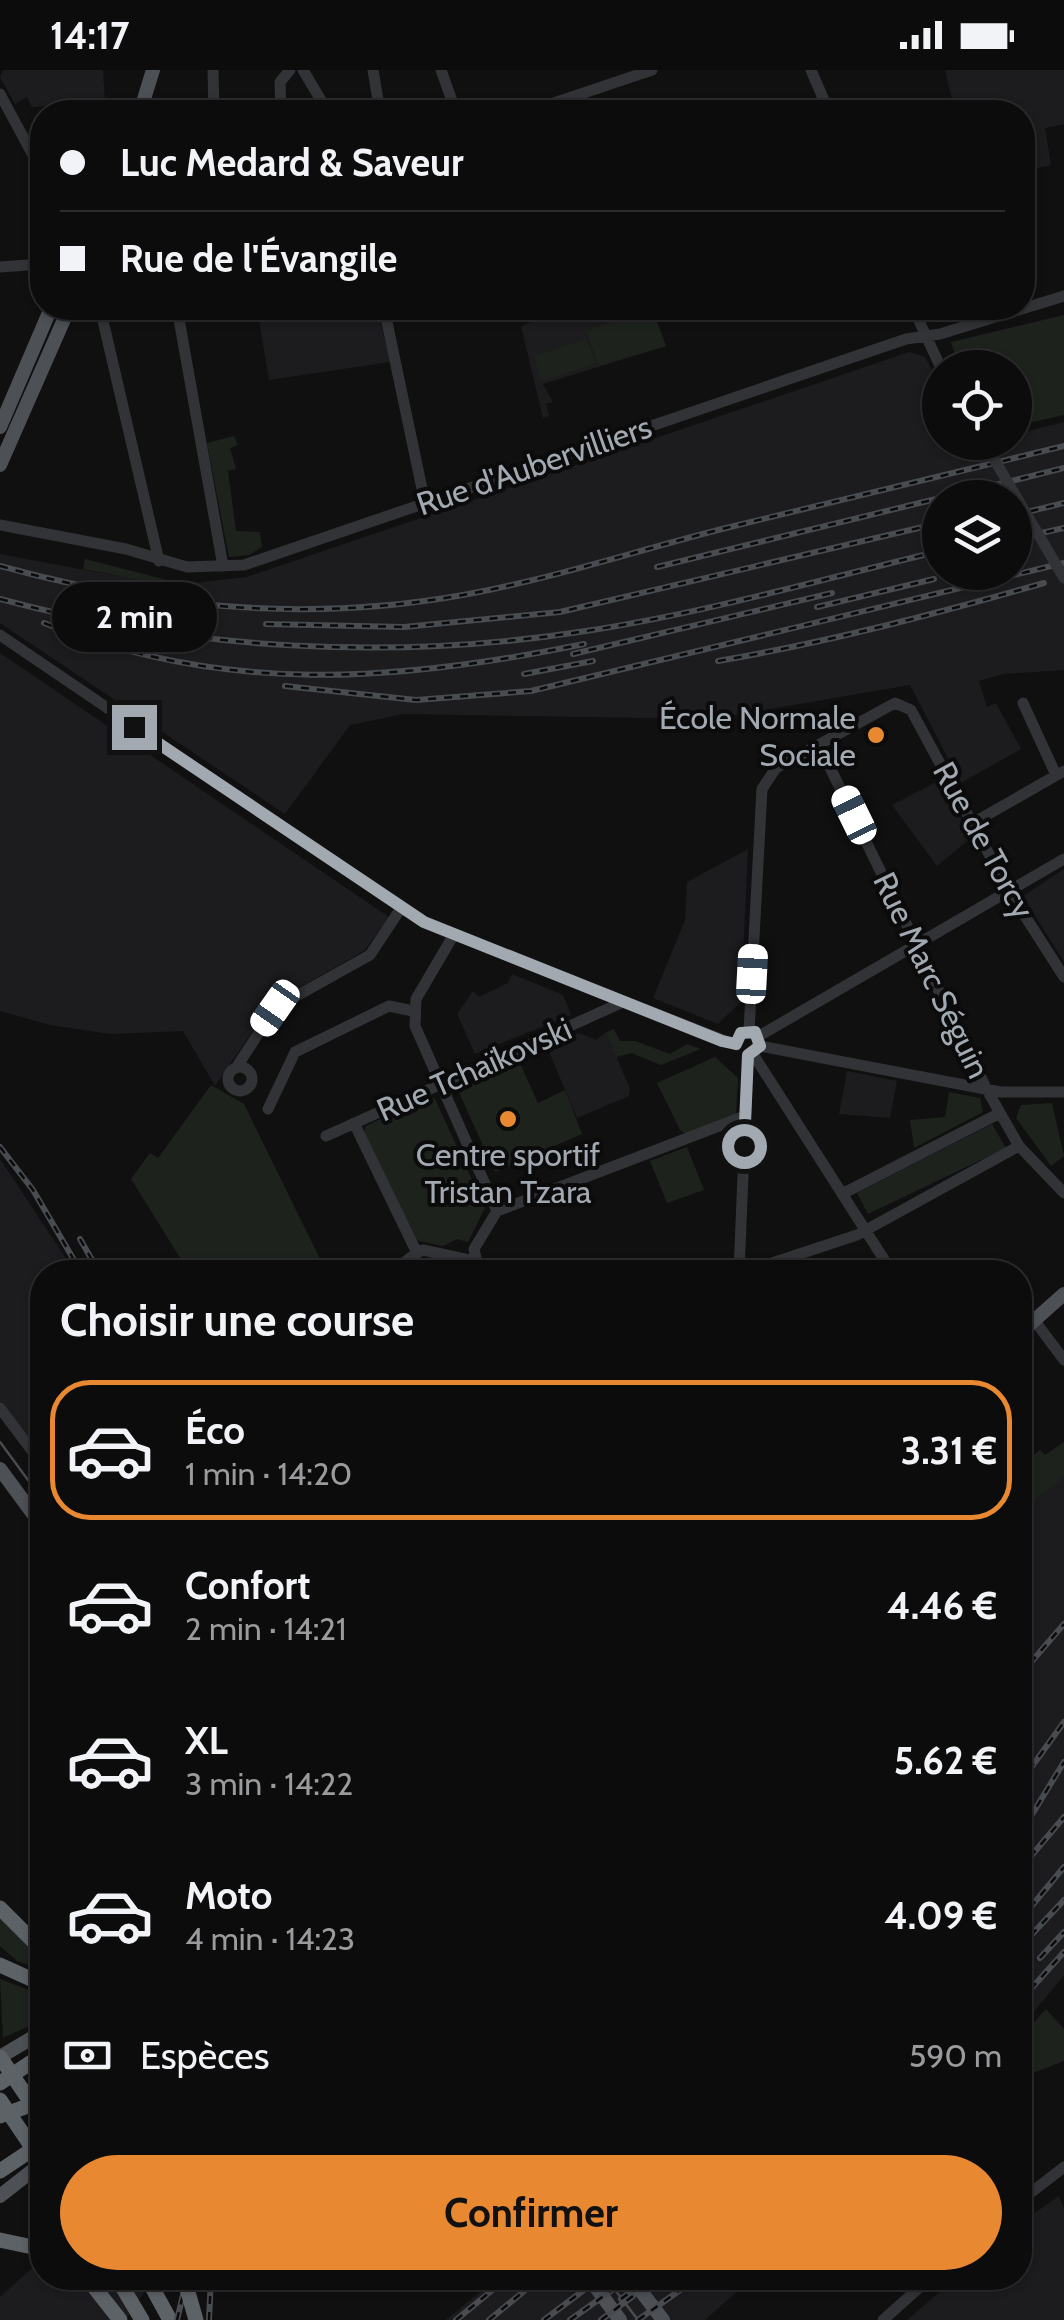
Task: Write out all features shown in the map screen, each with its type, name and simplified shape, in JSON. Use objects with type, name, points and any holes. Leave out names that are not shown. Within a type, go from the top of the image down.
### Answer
[{"type":"highway","points":[[0,1908],[30,1938]]},
{"type":"highway","points":[[0,1964],[30,1978]]},
{"type":"highway","points":[[0,2057],[30,2102]]},
{"type":"highway","points":[[0,2083],[30,2063]]},
{"type":"highway","points":[[0,2100],[30,2145]]},
{"type":"highway","points":[[0,2116],[30,2104]]},
{"type":"highway","points":[[4,2168],[30,2142]]},
{"type":"highway","points":[[4,2168],[30,2151]]},
{"type":"highway","points":[[0,2240],[30,2246]]},
{"type":"highway","points":[[97,2290],[120,2320]]},
{"type":"highway","points":[[125,2290],[142,2320]]},
{"type":"highway","points":[[154,2290],[170,2320]]},
{"type":"highway","points":[[187,2290],[196,2320]]},
{"type":"main road","points":[[147,100],[153,70]]},
{"type":"main road","points":[[0,427],[46,320]]},
{"type":"main road","points":[[0,465],[64,320]]},
{"type":"main road","points":[[1034,1320],[1064,1294]]},
{"type":"main road","points":[[0,1469],[30,1510]]},
{"type":"main road","points":[[0,2057],[30,2039]]},
{"type":"main road","points":[[0,2195],[30,2172]]},
{"type":"main road","points":[[598,2290],[620,2320]]},
{"type":"main road","points":[[607,2290],[630,2320]]},
{"type":"main road","points":[[630,2290],[652,2320]]},
{"type":"main road","points":[[640,2290],[662,2320]]},
{"type":"street","points":[[214,70],[214,100]]},
{"type":"street","points":[[281,100],[280,82],[290,70]]},
{"type":"street","points":[[303,70],[321,100]]},
{"type":"street","points":[[374,70],[378,100]]},
{"type":"street","points":[[441,70],[452,100]]},
{"type":"street","points":[[562,100],[652,70]]},
{"type":"street","points":[[811,70],[823,100]]},
{"type":"street","points":[[0,94],[30,150]]},
{"type":"street","points":[[0,266],[30,265]]},
{"type":"street","name":"Rue d'Aubervilliers","points":[[1035,304],[1064,296]]},
{"type":"street","points":[[103,320],[159,562]]},
{"type":"street","points":[[178,320],[223,566]]},
{"type":"street","points":[[387,320],[425,503]]},
{"type":"street","points":[[919,320],[932,350]]},
{"type":"street","name":"Rue d'Aubervilliers","points":[[0,525],[126,549],[187,568],[244,565],[691,410],[978,320]]},
{"type":"street","points":[[995,460],[1064,578]]},
{"type":"street","points":[[0,635],[401,908],[453,936],[736,1044],[754,1044],[1025,1096],[1064,1092]]},
{"type":"street","name":"Rue de Torcy","points":[[819,745],[896,702],[904,704],[1009,891],[1064,977]]},
{"type":"street","points":[[974,824],[1060,773],[1023,703]]},
{"type":"street","points":[[742,1260],[746,1116],[754,1044],[761,792],[776,768],[819,745]]},
{"type":"street","name":"Rue Marc Séguin","points":[[819,745],[987,1090],[1020,1146],[1064,1193]]},
{"type":"street","points":[[754,1044],[1064,859]]},
{"type":"street","points":[[236,1068],[275,1008],[370,955],[401,908]]},
{"type":"street","points":[[453,936],[413,1011],[415,1026],[498,1211]]},
{"type":"street","name":"Rue Tchaïkovski","points":[[326,1136],[623,1002]]},
{"type":"street","points":[[268,1109],[295,1052],[389,1006],[413,1011]]},
{"type":"street","points":[[736,1044],[741,1033],[754,1044],[884,1260]]},
{"type":"street","points":[[842,1194],[1000,1113]]},
{"type":"street","points":[[476,1260],[474,1249],[498,1211],[746,1116]]},
{"type":"street","points":[[354,1123],[417,1253]]},
{"type":"street","points":[[779,1260],[857,1235],[1020,1146]]},
{"type":"street","points":[[408,1260],[424,1250],[455,1260]]},
{"type":"street","points":[[1034,1320],[1064,1360]]},
{"type":"street","points":[[0,1408],[30,1448]]},
{"type":"street","points":[[1032,2192],[1064,2167]]},
{"type":"street","points":[[882,2320],[916,2290]]},
{"type":"shaded area","points":[[3,70],[103,70],[105,100],[30,103],[27,97],[15,104],[0,77]]},
{"type":"shaded area","points":[[945,70],[1064,70],[1064,124],[1045,128],[1051,165],[1035,168],[1035,100],[952,100]]},
{"type":"shaded area","points":[[1064,315],[1064,415],[1032,422],[1032,350],[954,350],[951,342]]},
{"type":"shaded area","points":[[259,320],[380,320],[390,362],[269,380]]},
{"type":"shaded area","points":[[536,320],[656,320],[666,346],[543,384],[553,402],[546,404],[549,416],[543,418],[521,326]]},
{"type":"shaded area","points":[[619,320],[656,320],[666,346],[599,366],[586,331]]},
{"type":"shaded area","points":[[586,339],[596,363],[541,381],[534,356]]},
{"type":"shaded area","points":[[909,352],[922,356],[922,460],[1032,460],[1032,430],[1064,422],[1064,670],[1003,674],[979,681],[987,707],[996,703],[1021,749],[961,783],[910,685],[713,719],[403,714],[350,725],[285,814],[0,623],[0,554],[112,575],[194,583],[247,577]]},
{"type":"shaded area","points":[[234,436],[238,445],[230,448],[236,469],[228,471],[236,531],[260,532],[262,547],[249,555],[229,557],[207,443]]},
{"type":"shaded area","points":[[85,559],[167,580],[168,585],[83,569]]},
{"type":"shaded area","points":[[0,653],[389,917],[364,951],[272,1003],[215,1086],[183,1031],[110,1034],[50,1025],[0,1011]]},
{"type":"shaded area","points":[[940,780],[971,838],[937,866],[892,805]]},
{"type":"shaded area","points":[[748,849],[741,1002],[718,1024],[653,998],[685,920],[687,882]]},
{"type":"shaded area","points":[[1064,869],[1064,962],[1023,896]]},
{"type":"shaded area","points":[[512,974],[563,995],[571,1015],[475,1054],[457,1014],[473,991],[479,997],[508,983]]},
{"type":"shaded area","points":[[614,1029],[620,1041],[635,1041],[670,1054],[687,1044],[701,1049],[661,1065],[631,1053],[616,1057],[606,1032]]},
{"type":"shaded area","points":[[606,1032],[630,1089],[629,1096],[577,1118],[547,1047],[579,1033],[596,1040]]},
{"type":"shaded area","points":[[715,1057],[738,1078],[736,1115],[686,1134],[680,1130],[657,1083]]},
{"type":"shaded area","name":"Centre sportif Tristan Tzara","points":[[519,1061],[538,1103],[565,1090],[582,1134],[495,1172],[457,1088]]},
{"type":"shaded area","points":[[847,1071],[897,1081],[890,1118],[839,1114]]},
{"type":"shaded area","points":[[211,1085],[244,1104],[321,1260],[182,1260],[131,1179],[150,1153],[158,1158]]},
{"type":"shaded area","points":[[949,1092],[980,1098],[983,1112],[914,1148],[910,1120],[945,1117]]},
{"type":"shaded area","points":[[427,1096],[435,1099],[485,1208],[468,1242],[457,1239],[443,1246],[415,1240],[364,1134],[366,1126]]},
{"type":"shaded area","points":[[1052,1103],[1064,1156],[1051,1166],[1016,1118],[1021,1105]]},
{"type":"shaded area","points":[[992,1124],[1006,1148],[868,1214],[857,1193]]},
{"type":"shaded area","points":[[687,1147],[704,1190],[667,1203],[650,1161]]},
{"type":"shaded area","points":[[0,1159],[67,1260],[30,1260],[30,1442],[0,1401]]},
{"type":"shaded area","points":[[1064,1442],[1064,1477],[1032,1502],[1032,1456],[1040,1450],[1045,1455]]},
{"type":"shaded area","points":[[1064,1477],[1064,1975],[1032,2014],[1032,1500]]},
{"type":"shaded area","points":[[0,1917],[30,1948],[30,1965],[17,1961],[0,1946]]},
{"type":"shaded area","points":[[0,1979],[30,1990],[30,2026],[3,2038]]},
{"type":"shaded area","points":[[1046,2009],[1064,2029],[1064,2061],[1032,2073],[1032,2025]]},
{"type":"shaded area","points":[[1059,2196],[1064,2208],[1064,2320],[907,2320],[942,2290],[1032,2290],[1032,2215]]},
{"type":"shaded area","points":[[30,2270],[30,2290],[145,2290],[126,2320],[0,2320],[0,2297]]},
{"type":"shaded area","points":[[482,2290],[739,2290],[705,2320],[446,2320]]},
{"type":"tram line","points":[[0,1442],[30,1483]]},
{"type":"tram line","points":[[615,2290],[638,2320]]},
{"type":"railway","points":[[0,566],[114,592],[230,607],[404,604],[529,581],[726,528],[1064,446]]},
{"type":"railway","points":[[1016,480],[1064,468]]},
{"type":"railway","points":[[657,567],[922,502]]},
{"type":"railway","points":[[1032,511],[1064,503]]},
{"type":"railway","points":[[266,624],[404,627],[560,612],[922,527]]},
{"type":"railway","points":[[1032,535],[1064,528]]},
{"type":"railway","points":[[0,599],[144,630],[217,639],[365,648],[439,646],[631,624],[922,555]]},
{"type":"railway","points":[[285,686],[416,700],[531,691],[1064,563]]},
{"type":"railway","points":[[817,607],[922,582]]},
{"type":"railway","points":[[718,661],[882,626],[1044,583]]},
{"type":"railway","points":[[573,654],[832,593]]},
{"type":"railway","points":[[44,623],[111,646],[178,662],[312,675],[446,667],[584,644]]},
{"type":"railway","points":[[524,674],[593,661]]},
{"type":"railway","points":[[0,1147],[33,1190],[74,1260]]},
{"type":"railway","points":[[80,1239],[92,1260]]},
{"type":"railway","points":[[1032,1661],[1064,1624]]},
{"type":"railway","points":[[1032,1766],[1064,1722]]},
{"type":"railway","points":[[1032,1814],[1064,1762]]},
{"type":"railway","points":[[1032,1855],[1064,1817]]},
{"type":"railway","points":[[1032,1906],[1064,1867]]},
{"type":"railway","points":[[1032,1934],[1064,1900]]},
{"type":"railway","points":[[1040,1958],[1064,1932]]},
{"type":"railway","points":[[1032,1988],[1064,1952]]},
{"type":"railway","points":[[177,2320],[184,2290]]},
{"type":"railway","points":[[209,2320],[210,2290]]},
{"type":"railway","points":[[456,2320],[492,2290]]},
{"type":"railway","points":[[489,2320],[525,2290]]},
{"type":"railway","points":[[544,2320],[584,2290]]},
{"type":"railway","points":[[570,2320],[612,2290]]},
{"type":"railway","points":[[621,2299],[633,2290]]},
{"type":"railway","points":[[638,2320],[680,2290]]},
{"type":"railway","points":[[601,2320],[633,2296]]},
{"type":"place","name":"École Normale Sociale","points":[[876,735]]},
{"type":"place","name":"Centre sportif Tristan Tzara","points":[[508,1119]]},
{"type":"route","points":[[134,727],[424,922],[722,1041],[736,1044],[741,1033],[755,1032],[760,1046],[748,1055],[744,1146]]}]
